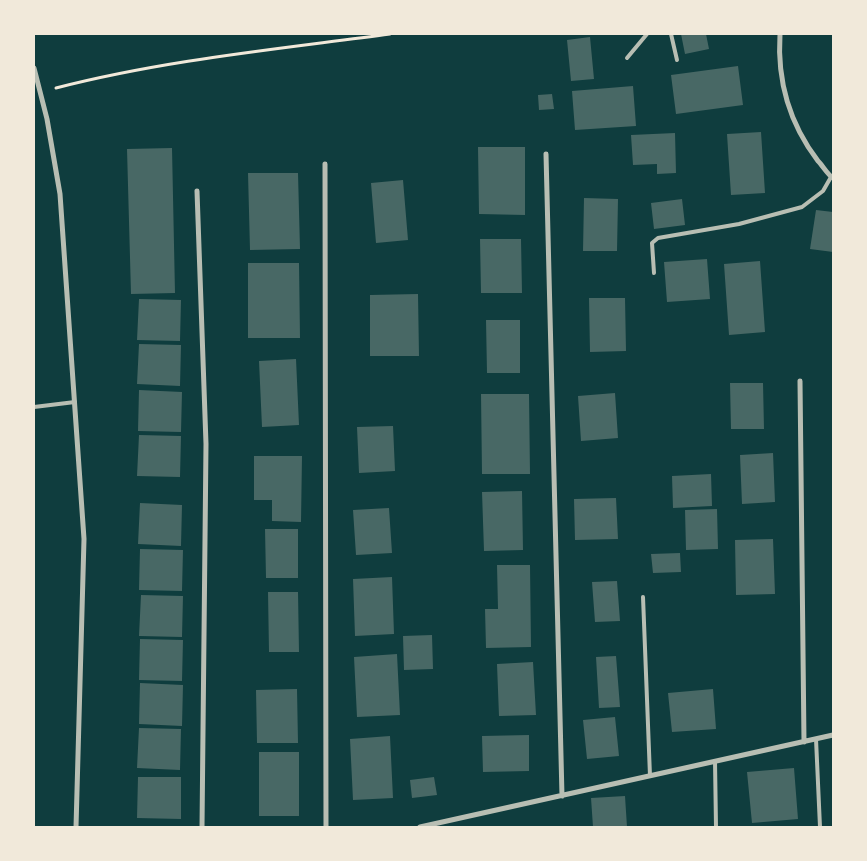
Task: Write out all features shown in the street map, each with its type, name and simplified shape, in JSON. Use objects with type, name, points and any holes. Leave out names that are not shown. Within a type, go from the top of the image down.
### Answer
[{"type":"street","points":[[780,34],[782,86],[792,118],[812,152],[832,177]]},
{"type":"street","points":[[34,68],[41,92],[60,194],[84,539],[76,827]]},
{"type":"street","points":[[546,154],[562,796]]},
{"type":"street","points":[[325,164],[326,827]]},
{"type":"street","points":[[197,191],[206,444],[202,827]]},
{"type":"street","points":[[800,381],[804,742]]},
{"type":"street","points":[[420,827],[833,734]]},
{"type":"lane","points":[[627,58],[647,34]]},
{"type":"lane","points":[[671,34],[677,60]]},
{"type":"lane","points":[[654,273],[652,243],[658,238],[740,224],[802,207],[823,191],[832,177]]},
{"type":"lane","points":[[34,407],[74,402]]},
{"type":"lane","points":[[643,597],[650,776]]},
{"type":"lane","points":[[816,739],[820,827]]},
{"type":"lane","points":[[715,761],[716,827]]},
{"type":"path","points":[[41,92],[107,76],[390,34]]},
{"type":"building","points":[[681,34],[706,34],[709,49],[685,54]]},
{"type":"building","points":[[590,37],[594,79],[571,81],[567,40]]},
{"type":"building","points":[[738,66],[743,105],[676,114],[671,75]]},
{"type":"building","points":[[633,86],[636,126],[575,130],[572,91]]},
{"type":"building","points":[[552,94],[554,109],[539,110],[538,95]]},
{"type":"building","points":[[761,132],[765,193],[731,195],[727,134]]},
{"type":"building","points":[[675,133],[676,173],[657,174],[657,164],[633,165],[631,135]]},
{"type":"building","points":[[478,147],[525,147],[525,215],[479,214]]},
{"type":"building","points":[[172,148],[175,293],[131,294],[127,149]]},
{"type":"building","points":[[248,173],[298,173],[300,249],[250,250]]},
{"type":"building","points":[[403,180],[408,240],[376,243],[371,183]]},
{"type":"building","points":[[584,198],[618,199],[617,251],[583,251]]},
{"type":"building","points":[[682,199],[685,225],[654,229],[651,203]]},
{"type":"building","points":[[816,210],[833,212],[833,252],[810,249]]},
{"type":"building","points":[[480,239],[521,239],[522,293],[481,293]]},
{"type":"building","points":[[707,259],[710,299],[667,302],[664,262]]},
{"type":"building","points":[[760,261],[765,332],[729,335],[724,264]]},
{"type":"building","points":[[248,263],[299,263],[300,338],[248,338]]},
{"type":"building","points":[[418,294],[419,356],[370,356],[370,295]]},
{"type":"building","points":[[589,298],[625,298],[626,351],[590,352]]},
{"type":"building","points":[[139,299],[181,300],[180,341],[137,340]]},
{"type":"building","points":[[486,320],[520,320],[520,373],[487,373]]},
{"type":"building","points":[[139,344],[181,345],[180,386],[137,384]]},
{"type":"building","points":[[296,359],[299,425],[262,427],[259,361]]},
{"type":"building","points":[[730,383],[763,383],[764,429],[731,429]]},
{"type":"building","points":[[139,390],[182,392],[181,432],[138,431]]},
{"type":"building","points":[[615,393],[618,438],[581,441],[578,396]]},
{"type":"building","points":[[481,394],[529,394],[530,474],[482,474]]},
{"type":"building","points":[[393,426],[395,471],[359,473],[357,427]]},
{"type":"building","points":[[139,435],[181,436],[180,477],[137,476]]},
{"type":"building","points":[[773,453],[775,502],[742,504],[740,455]]},
{"type":"building","points":[[254,456],[302,456],[301,522],[272,521],[272,500],[254,500]]},
{"type":"building","points":[[711,474],[712,506],[673,508],[672,476]]},
{"type":"building","points":[[522,491],[523,550],[484,551],[482,492]]},
{"type":"building","points":[[616,498],[618,539],[575,540],[574,499]]},
{"type":"building","points":[[140,503],[182,505],[181,546],[138,544]]},
{"type":"building","points":[[389,508],[392,553],[356,555],[353,510]]},
{"type":"building","points":[[717,509],[718,549],[686,550],[685,510]]},
{"type":"building","points":[[265,529],[298,529],[298,578],[266,578]]},
{"type":"building","points":[[773,539],[775,594],[736,595],[735,540]]},
{"type":"building","points":[[140,549],[183,550],[182,591],[139,590]]},
{"type":"building","points":[[680,553],[681,572],[653,573],[651,554]]},
{"type":"building","points":[[497,565],[530,565],[531,647],[486,648],[485,609],[498,609]]},
{"type":"building","points":[[392,577],[394,634],[355,636],[353,579]]},
{"type":"building","points":[[617,581],[620,621],[595,622],[592,582]]},
{"type":"building","points":[[268,592],[298,592],[299,652],[269,652]]},
{"type":"building","points":[[141,595],[183,596],[182,637],[139,636]]},
{"type":"building","points":[[432,635],[433,669],[404,670],[403,636]]},
{"type":"building","points":[[140,639],[183,640],[182,681],[139,680]]},
{"type":"building","points":[[397,654],[400,715],[357,717],[354,657]]},
{"type":"building","points":[[616,656],[620,707],[599,708],[596,657]]},
{"type":"building","points":[[533,662],[536,715],[499,716],[497,664]]},
{"type":"building","points":[[140,683],[183,685],[182,726],[139,724]]},
{"type":"building","points":[[297,689],[298,743],[257,743],[256,690]]},
{"type":"building","points":[[713,689],[716,729],[672,732],[668,693]]},
{"type":"building","points":[[615,717],[619,756],[587,759],[583,720]]},
{"type":"building","points":[[139,728],[181,729],[180,770],[137,768]]},
{"type":"building","points":[[529,735],[529,771],[483,772],[482,736]]},
{"type":"building","points":[[390,736],[393,798],[353,800],[350,739]]},
{"type":"building","points":[[259,752],[299,752],[299,816],[259,816]]},
{"type":"building","points":[[794,768],[798,819],[752,823],[747,772]]},
{"type":"building","points":[[138,777],[181,777],[181,819],[137,818]]},
{"type":"building","points":[[434,777],[437,795],[412,798],[410,780]]},
{"type":"building","points":[[625,796],[627,827],[593,827],[591,798]]}]
